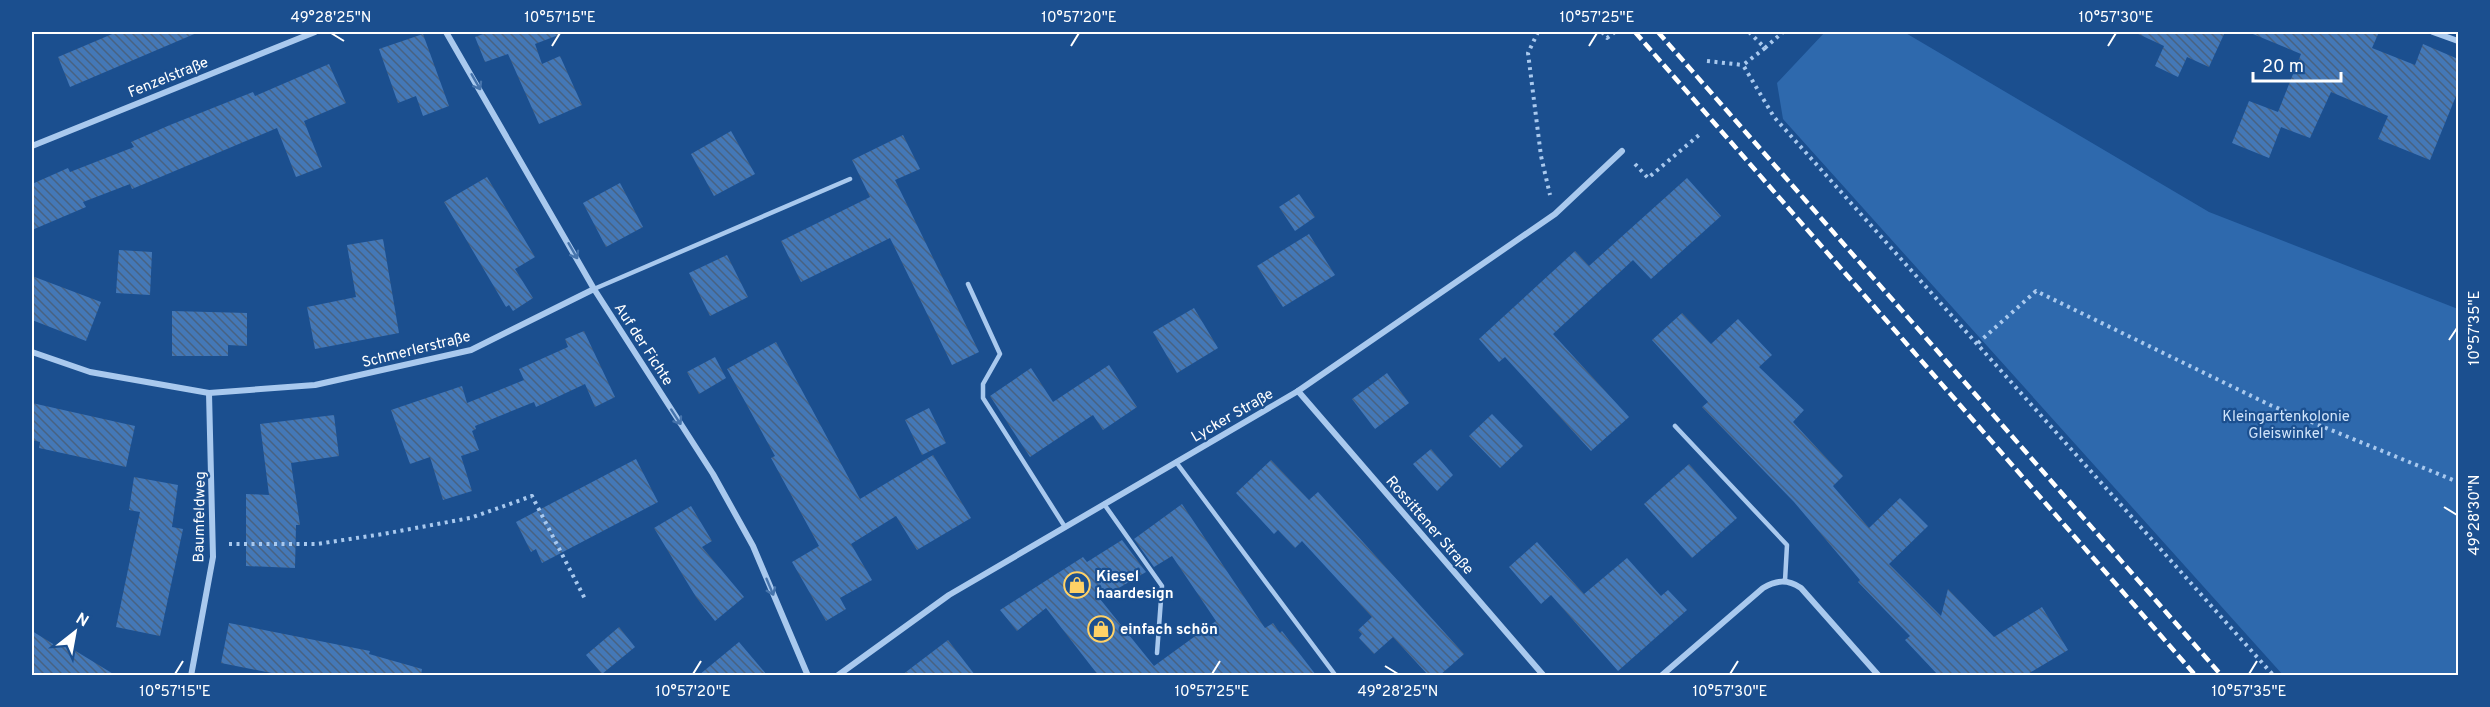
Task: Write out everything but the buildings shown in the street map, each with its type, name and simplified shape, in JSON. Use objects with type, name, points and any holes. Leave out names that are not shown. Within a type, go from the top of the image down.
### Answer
[{"type":"street","name":"Fenzelstraße","points":[[32,146],[315,32]]},
{"type":"street","name":"Auf der Fichte","points":[[446,32],[594,289],[713,474],[748,536],[808,675]]},
{"type":"street","points":[[2433,32],[2458,41]]},
{"type":"street","name":"Lycker Straße","points":[[837,675],[950,595],[1298,391],[1555,214],[1622,151]]},
{"type":"street","name":"Schmerlerstraße","points":[[32,351],[90,372],[209,393],[315,386],[471,350],[594,289]]},
{"type":"street","name":"Rossittener Straße","points":[[1298,391],[1544,675]]},
{"type":"street","name":"Baumfeldweg","points":[[190,675],[213,557],[209,393]]},
{"type":"street","points":[[1661,675],[1763,588],[1777,581],[1785,581],[1801,588],[1879,675]]},
{"type":"lane","name":"Schmerlerstraße","points":[[594,289],[850,179]]},
{"type":"lane","points":[[968,284],[1000,354],[983,384],[983,398],[1065,527]]},
{"type":"lane","points":[[1675,426],[1787,545],[1785,581]]},
{"type":"lane","points":[[1176,462],[1336,675]]},
{"type":"lane","points":[[1104,504],[1162,586],[1157,653]]},
{"type":"path","points":[[1538,32],[1528,53],[1541,156],[1555,214]]},
{"type":"path","points":[[1602,32],[1607,38],[1615,32]]},
{"type":"path","points":[[1749,32],[1765,48]]},
{"type":"path","points":[[1707,61],[1743,65],[1783,32]]},
{"type":"path","points":[[1743,65],[1773,117],[2274,675]]},
{"type":"path","points":[[1622,151],[1648,178],[1699,135]]},
{"type":"path","points":[[1978,344],[2036,291],[2270,405],[2458,482]]},
{"type":"path","points":[[213,544],[317,544],[470,518],[532,496],[585,599]]},
{"type":"green space","name":"Kleingartenkolonie Gleiswinkel","points":[[1825,32],[1904,32],[2209,212],[2458,309],[2458,675],[2283,675],[1783,119],[1777,83]]},
{"type":"railway","points":[[1635,32],[2196,676]]},
{"type":"railway","points":[[1658,32],[2222,676]]},
{"type":"place","name":"Kiesel haardesign","points":[[1077,585]]},
{"type":"place","name":"einfach schön","points":[[1101,629]]}]
